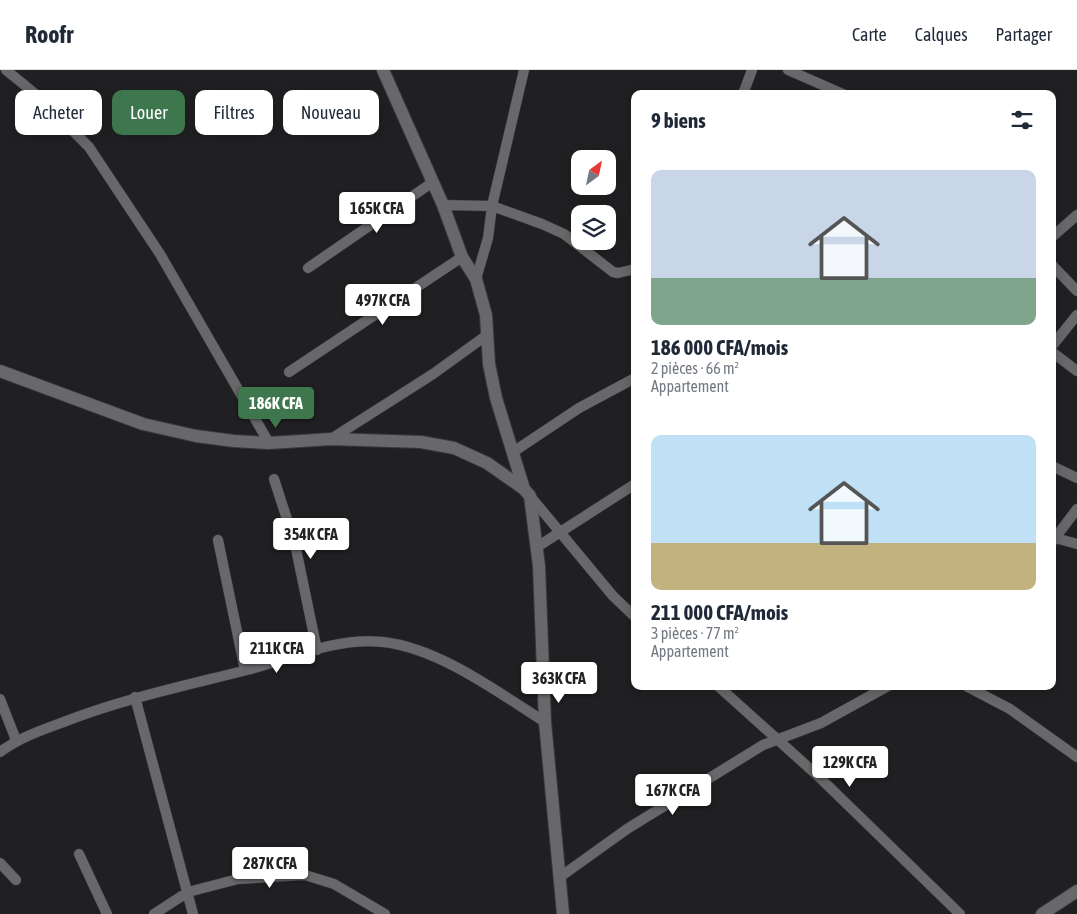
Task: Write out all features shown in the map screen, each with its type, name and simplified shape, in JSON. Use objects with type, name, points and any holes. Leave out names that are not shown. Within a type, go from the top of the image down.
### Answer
[{"type":"street","points":[[6,70],[39,97],[89,147],[173,275],[269,443]]},
{"type":"street","points":[[383,70],[443,205],[462,257],[476,279],[486,315],[496,398],[527,493],[537,547],[545,685],[545,722],[563,914]]},
{"type":"street","points":[[476,279],[488,238],[492,206],[524,70]]},
{"type":"street","points":[[744,90],[752,70]]},
{"type":"street","points":[[788,70],[834,90]]},
{"type":"street","points":[[308,268],[433,182]]},
{"type":"street","points":[[443,205],[492,206],[564,234],[613,272],[618,273],[631,270]]},
{"type":"street","points":[[1056,233],[1077,215]]},
{"type":"street","points":[[289,372],[462,257]]},
{"type":"street","points":[[1056,268],[1077,292]]},
{"type":"street","points":[[1056,341],[1077,315]]},
{"type":"street","points":[[331,439],[433,374],[487,335]]},
{"type":"street","points":[[1056,355],[1077,370]]},
{"type":"street","points":[[0,371],[143,424],[234,441],[269,443],[331,439],[421,442],[454,448],[487,463],[527,493],[561,531],[612,596],[631,613]]},
{"type":"street","points":[[513,452],[578,408],[631,380]]},
{"type":"street","points":[[1056,468],[1077,478]]},
{"type":"street","points":[[274,479],[295,544],[317,650]]},
{"type":"street","points":[[537,547],[631,487]]},
{"type":"street","points":[[1056,537],[1077,509]]},
{"type":"street","points":[[218,540],[245,670]]},
{"type":"street","points":[[1056,540],[1077,544]]},
{"type":"street","points":[[0,752],[16,740],[91,711],[317,650],[360,641],[385,642],[414,650],[472,676],[545,722]]},
{"type":"street","points":[[723,690],[843,799],[960,914]]},
{"type":"street","points":[[560,877],[627,829],[776,738],[821,723],[881,690]]},
{"type":"street","points":[[974,690],[1010,709],[1077,757]]},
{"type":"street","points":[[136,698],[193,914]]},
{"type":"street","points":[[0,699],[16,740]]},
{"type":"street","points":[[79,854],[107,914]]},
{"type":"street","points":[[0,863],[16,880]]},
{"type":"street","points":[[154,914],[188,892],[238,879],[305,875],[334,884],[385,914]]},
{"type":"street","points":[[1042,914],[1077,891]]}]
